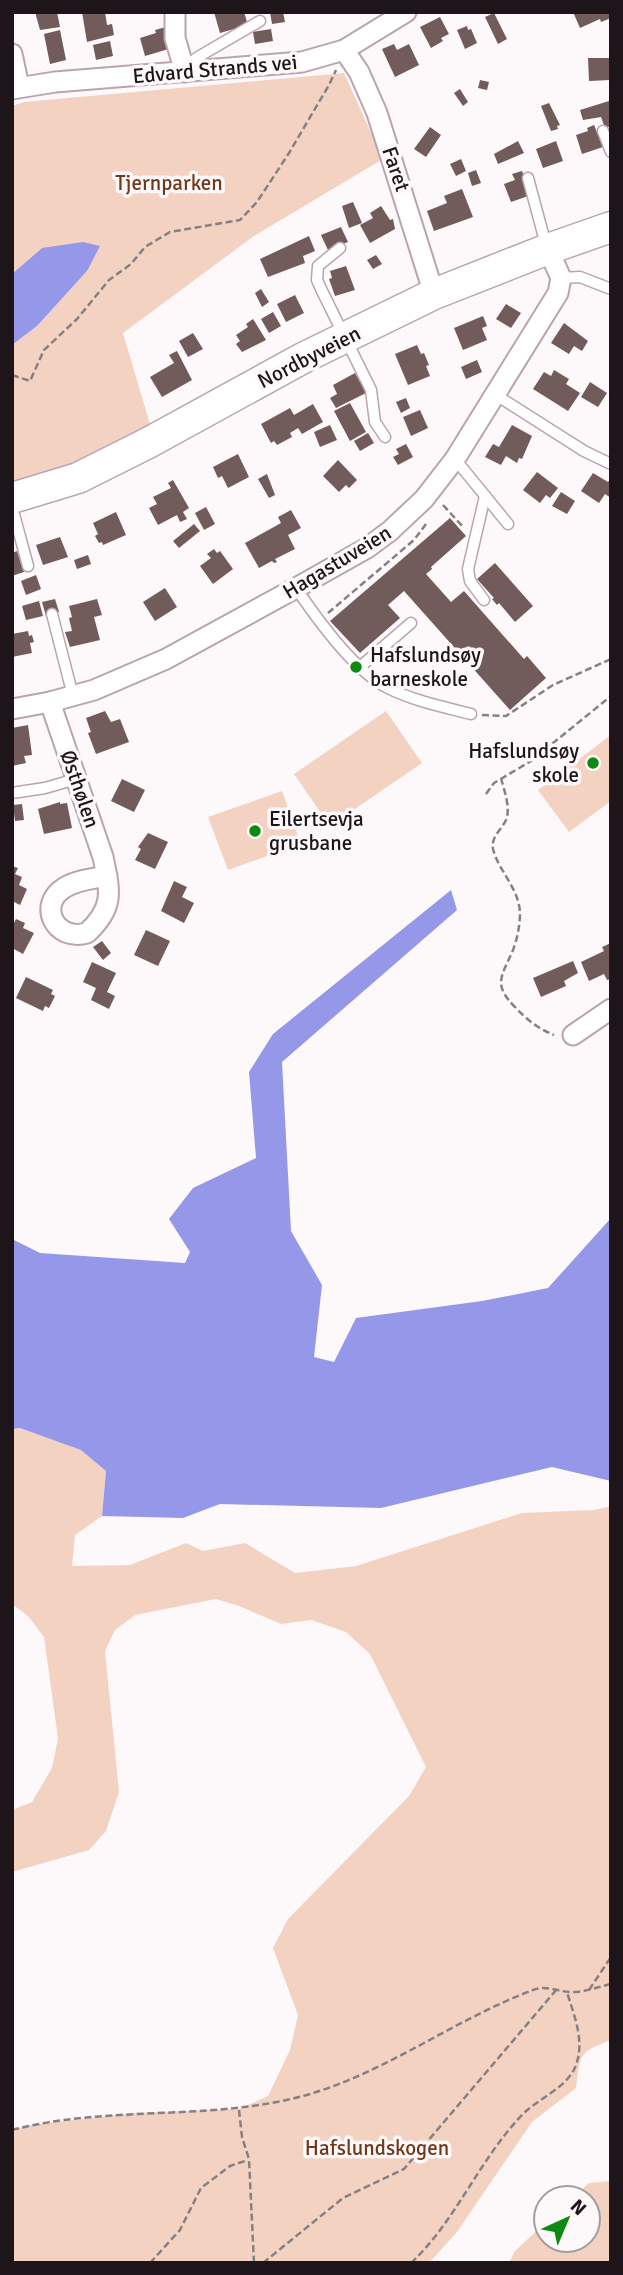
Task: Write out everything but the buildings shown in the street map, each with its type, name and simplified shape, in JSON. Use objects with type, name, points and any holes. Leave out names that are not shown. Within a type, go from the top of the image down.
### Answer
[{"type":"main road","name":"Nordbyveien","points":[[12,498],[78,478],[344,337],[435,294],[611,227]]},
{"type":"street","points":[[175,12],[175,38],[184,70]]},
{"type":"street","name":"Edvard Strands vei","points":[[15,88],[184,70],[302,62],[344,50],[396,14]]},
{"type":"street","name":"Faret","points":[[344,50],[359,72],[377,113],[435,294]]},
{"type":"street","points":[[12,54],[15,88]]},
{"type":"street","points":[[548,249],[561,278]]},
{"type":"street","name":"Hagastuveien","points":[[12,709],[50,702],[107,686],[166,659],[367,548],[409,516],[438,484],[496,395],[558,293],[561,278]]},
{"type":"street","name":"Østhølen","points":[[50,702],[103,857],[107,876]]},
{"type":"street","points":[[573,1035],[611,1009]]},
{"type":"lane","points":[[184,70],[198,57],[261,21]]},
{"type":"lane","points":[[603,131],[611,152]]},
{"type":"lane","points":[[528,178],[548,249]]},
{"type":"lane","points":[[340,248],[322,261],[316,271],[322,291],[371,390],[375,422],[386,437]]},
{"type":"lane","points":[[561,278],[580,277],[611,289]]},
{"type":"lane","points":[[496,395],[584,451],[611,464]]},
{"type":"lane","points":[[455,459],[508,524]]},
{"type":"lane","points":[[484,600],[470,581],[468,569],[485,496]]},
{"type":"lane","points":[[12,508],[28,566]]},
{"type":"lane","points":[[296,588],[318,621],[360,667],[389,689],[471,715]]},
{"type":"lane","points":[[52,614],[74,696]]},
{"type":"lane","points":[[360,667],[411,623]]},
{"type":"lane","points":[[12,793],[45,788],[76,779]]},
{"type":"path","points":[[12,375],[30,381],[44,350],[145,247],[170,232],[240,220],[257,202],[329,85],[344,50]]},
{"type":"path","points":[[441,502],[476,541]]},
{"type":"path","points":[[471,715],[506,716],[553,685],[611,659]]},
{"type":"path","points":[[486,794],[494,783],[531,761],[611,696]]},
{"type":"path","points":[[501,778],[508,807],[506,820],[496,832],[492,845],[516,892],[520,912],[514,948],[502,970],[500,983],[505,997],[530,1023],[553,1035],[573,1035]]},
{"type":"path","points":[[589,1990],[611,1957]]},
{"type":"path","points":[[12,2130],[30,2125],[134,2113],[239,2109],[290,2099],[336,2087],[536,1989],[558,1988],[567,1992],[611,1984]]},
{"type":"path","points":[[263,2263],[343,2197],[404,2168],[558,1988]]},
{"type":"path","points":[[411,2263],[430,2245],[512,2127],[576,2067],[580,2034],[567,1992]]},
{"type":"path","points":[[239,2109],[242,2137],[249,2159],[254,2263]]},
{"type":"path","points":[[150,2263],[180,2230],[201,2188],[230,2166],[249,2159]]},
{"type":"green space","name":"Tjernparken","points":[[344,73],[383,159],[254,236],[123,333],[152,431],[12,490],[12,345],[37,326],[87,271],[42,248],[12,274],[12,106],[24,102]]},
{"type":"green space","points":[[386,711],[422,763],[330,826],[294,774]]},
{"type":"green space","name":"Hafslundsøy skole","points":[[611,735],[611,801],[569,832],[538,790]]},
{"type":"green space","name":"Eilertsevja grusbane","points":[[282,791],[301,844],[228,870],[208,817]]},
{"type":"green space","name":"Hafslundskogen","points":[[20,1428],[82,1450],[106,1471],[102,1516],[75,1535],[72,1566],[130,1565],[186,1543],[203,1551],[245,1543],[295,1573],[356,1566],[522,1513],[594,1510],[611,1506],[611,2040],[586,2052],[580,2061],[576,2088],[532,2122],[457,2232],[429,2263],[12,2263],[12,2130],[30,2125],[134,2113],[239,2109],[268,2096],[290,2050],[298,2015],[273,1948],[288,1919],[409,1796],[426,1767],[370,1654],[346,1632],[311,1620],[281,1624],[216,1599],[135,1615],[115,1630],[105,1651],[119,1792],[106,1831],[89,1850],[12,1872],[12,1810],[32,1802],[52,1768],[58,1738],[44,1637],[28,1616],[12,1604],[12,1429]]},
{"type":"green space","points":[[611,2181],[611,2263],[509,2263],[515,2251],[532,2235],[532,2254],[602,2254],[602,2184],[589,2183]]},
{"type":"water","points":[[83,242],[100,246],[87,271],[37,326],[12,345],[12,274],[42,248]]},
{"type":"water","points":[[451,890],[457,910],[282,1062],[291,1231],[322,1285],[314,1357],[334,1362],[356,1318],[482,1301],[548,1288],[611,1218],[611,1481],[552,1467],[381,1508],[220,1504],[183,1518],[102,1516],[106,1471],[81,1450],[20,1428],[12,1429],[12,1239],[40,1253],[185,1263],[190,1252],[169,1219],[193,1188],[256,1158],[249,1072],[273,1034]]},
{"type":"place","name":"Hafslundsøy barneskole","points":[[356,667]]},
{"type":"place","name":"Hafslundsøy skole","points":[[593,763]]},
{"type":"place","name":"Eilertsevja grusbane","points":[[255,831]]}]
